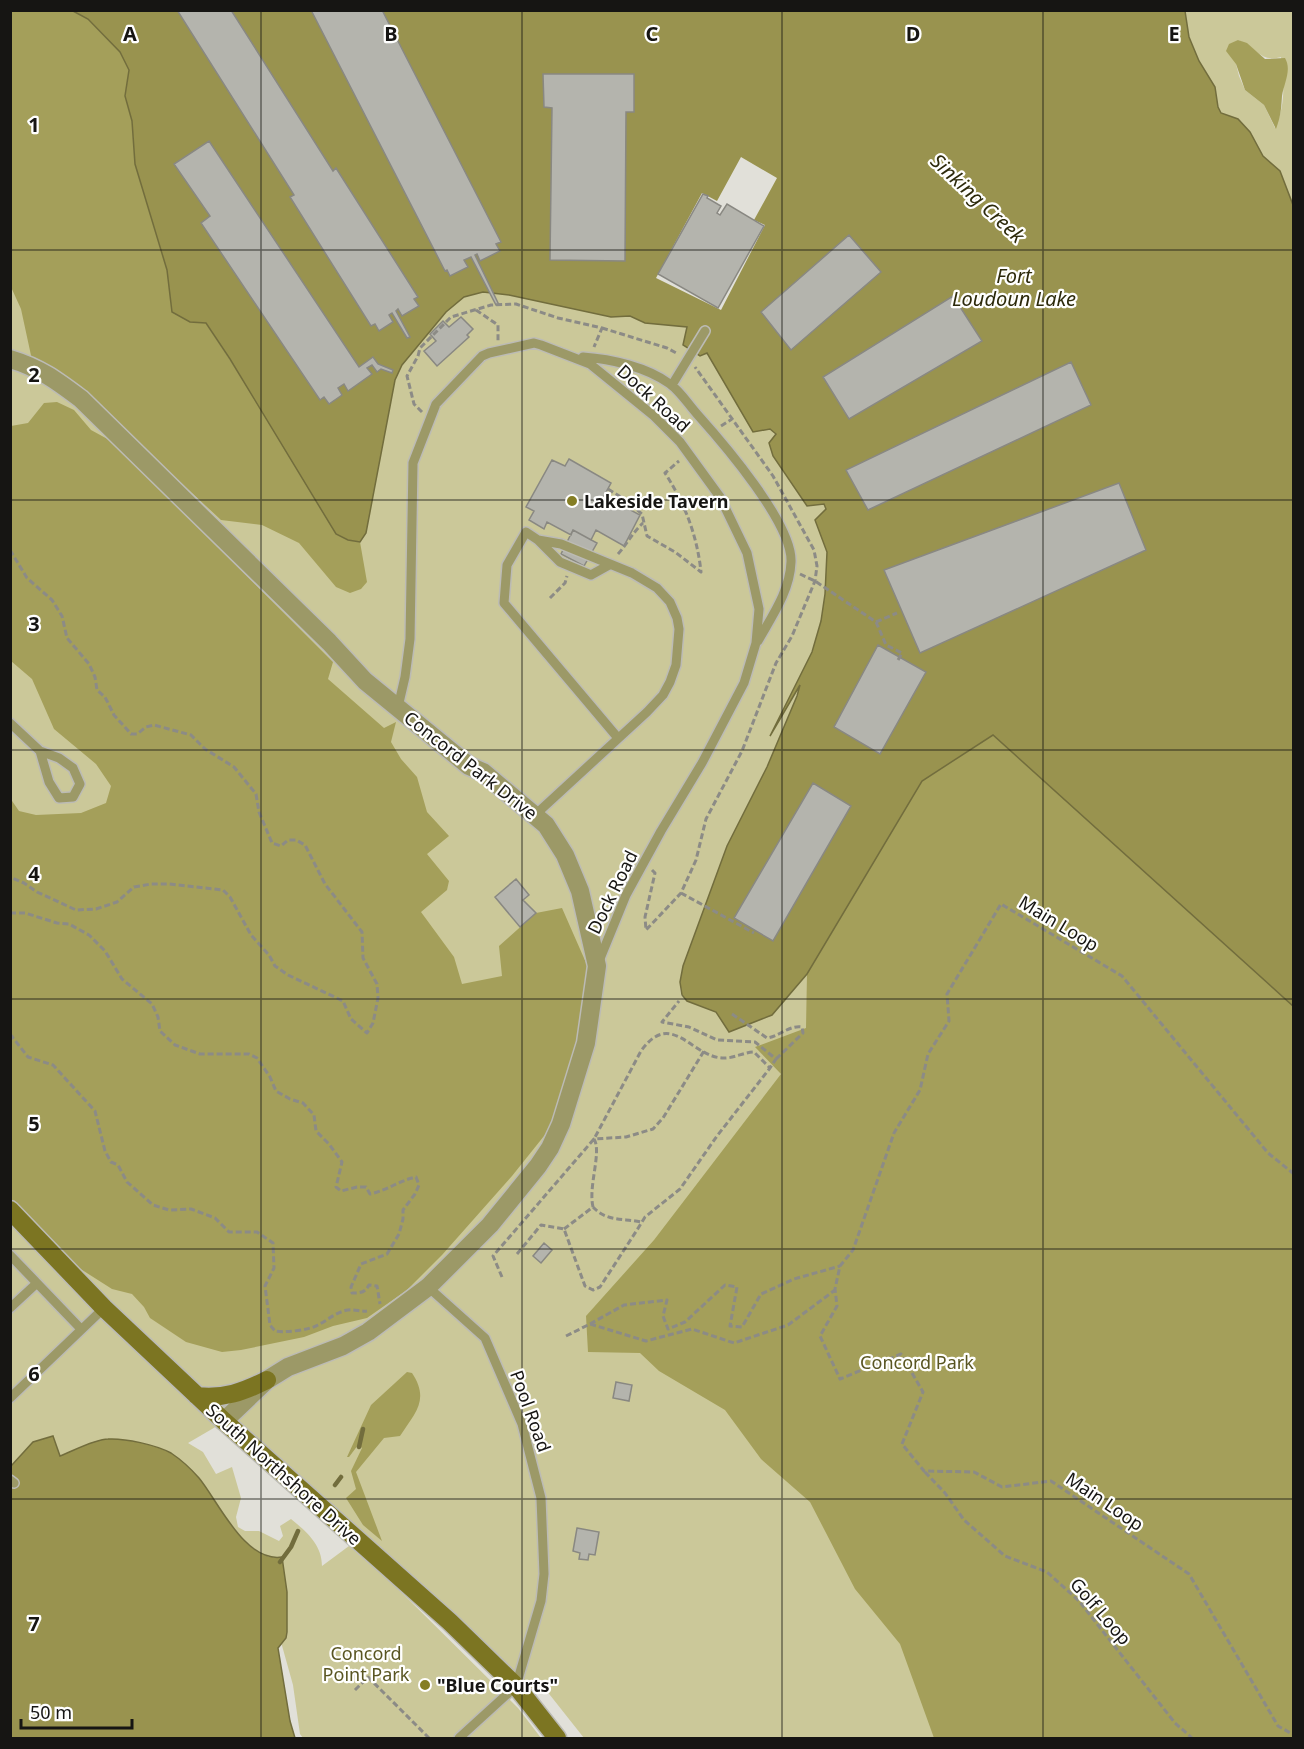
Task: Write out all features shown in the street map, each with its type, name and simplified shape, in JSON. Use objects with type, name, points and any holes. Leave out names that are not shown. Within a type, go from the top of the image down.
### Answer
[{"type":"main road","name":"South Northshore Drive","points":[[10,1210],[104,1308],[224,1422],[450,1622],[516,1686],[557,1738]]},
{"type":"main road","points":[[197,1396],[218,1398],[228,1396],[267,1380]]},
{"type":"street","name":"Concord Park Drive","points":[[10,359],[32,365],[81,399],[330,642],[365,681],[469,766],[483,772],[546,825],[565,855],[580,891],[597,966],[586,1043],[568,1102],[550,1148],[490,1225],[428,1287],[384,1321],[343,1346],[288,1367],[267,1380],[224,1422]]},
{"type":"lane","points":[[672,385],[705,331]]},
{"type":"lane","name":"Dock Road","points":[[398,707],[410,639],[413,463],[436,404],[482,356],[499,351],[534,343],[590,364],[654,416],[680,442],[716,491],[734,523],[749,560],[759,609],[756,643],[751,665],[735,703],[626,895],[597,966]]},
{"type":"lane","points":[[572,357],[590,358],[645,371],[672,385],[743,469],[782,529],[792,560],[787,588],[756,643]]},
{"type":"lane","points":[[609,565],[591,575],[560,562],[538,540],[526,532],[507,565],[504,603],[618,738]]},
{"type":"lane","points":[[535,815],[663,695],[670,682],[678,649],[679,629],[675,611],[665,596],[646,580],[561,544],[538,540]]},
{"type":"lane","points":[[10,723],[40,751],[59,758],[73,768],[80,784],[73,797],[59,798],[49,782],[40,751]]},
{"type":"lane","points":[[10,1255],[81,1329]]},
{"type":"lane","points":[[10,1308],[37,1283]]},
{"type":"lane","name":"Pool Road","points":[[428,1287],[485,1338],[522,1424],[541,1498],[544,1574],[541,1601],[516,1686]]},
{"type":"lane","points":[[10,1398],[104,1308]]},
{"type":"lane","points":[[459,1738],[516,1686]]},
{"type":"path","points":[[429,420],[414,404],[407,376],[420,348],[451,317],[491,305],[516,304],[667,348],[688,359],[701,372],[773,477],[814,550],[817,566],[815,581],[792,636],[776,663],[742,751],[706,819],[696,860],[681,893],[646,930],[645,917],[655,873],[643,863]]},
{"type":"path","points":[[476,310],[498,325],[499,351]]},
{"type":"path","points":[[590,358],[602,328]]},
{"type":"path","points":[[608,489],[642,514],[648,536],[675,552],[700,572],[698,548],[691,522],[680,495],[664,473],[675,464]]},
{"type":"path","points":[[609,565],[643,524]]},
{"type":"path","points":[[10,550],[27,578],[52,600],[62,616],[67,638],[89,664],[95,677],[97,690],[105,697],[114,715],[131,734],[137,734],[146,727],[154,725],[191,735],[205,749],[234,767],[256,794],[259,812],[272,843],[281,846],[288,840],[296,840],[305,845],[326,884],[362,932],[363,958],[377,984],[378,998],[373,1023],[367,1033],[351,1019],[343,1001],[288,975],[275,966],[270,956],[251,935],[230,897],[223,890],[151,884],[134,887],[117,902],[96,909],[76,910],[10,877]]},
{"type":"path","points":[[815,581],[876,622],[886,645],[902,653],[898,660]]},
{"type":"path","points":[[876,622],[897,613]]},
{"type":"path","points":[[681,893],[754,933]]},
{"type":"path","name":"Main Loop","points":[[1293,1174],[1268,1153],[1122,976],[1001,904],[947,994],[949,1021],[928,1054],[920,1090],[894,1133],[853,1250],[840,1266],[835,1289],[837,1306],[820,1336],[840,1379],[901,1354],[923,1392],[902,1444],[924,1471],[974,1472],[1002,1486],[1051,1481],[1189,1574],[1278,1726],[1293,1735]]},
{"type":"path","points":[[10,913],[41,916],[57,923],[69,924],[89,935],[105,951],[123,979],[152,1004],[158,1017],[160,1031],[175,1045],[200,1054],[249,1054],[257,1058],[276,1091],[303,1103],[314,1115],[316,1131],[342,1162],[336,1187],[341,1191],[357,1187],[366,1188],[370,1194],[386,1191],[401,1181],[416,1177],[419,1185],[403,1210],[399,1234],[387,1254],[361,1264],[351,1287],[352,1293],[361,1293],[367,1290],[369,1285],[377,1286],[381,1308],[403,1301],[405,1304]]},
{"type":"path","points":[[679,1001],[662,1022],[689,1027],[717,1040],[755,1042],[776,1059]]},
{"type":"path","points":[[564,1229],[585,1286],[593,1290],[602,1285],[641,1222],[680,1189],[776,1059],[803,1033],[801,1027],[793,1027],[771,1038],[765,1037],[732,1014]]},
{"type":"path","points":[[755,1042],[759,1032]]},
{"type":"path","points":[[10,1034],[28,1057],[53,1065],[95,1111],[105,1151],[111,1162],[118,1165],[128,1182],[146,1200],[169,1210],[191,1209],[215,1218],[229,1232],[257,1232],[273,1243],[274,1268],[265,1286],[270,1325],[275,1332],[283,1333],[311,1328],[347,1310],[373,1311]]},
{"type":"path","points":[[502,1277],[493,1256],[594,1139],[641,1051],[652,1038],[660,1034],[676,1035],[722,1058],[754,1052],[770,1068]]},
{"type":"path","points":[[594,1139],[626,1137],[652,1130],[663,1118],[704,1051]]},
{"type":"path","points":[[594,1139],[597,1147],[590,1196],[593,1207],[612,1219],[641,1222]]},
{"type":"path","points":[[517,1254],[541,1226],[564,1229],[593,1207]]},
{"type":"path","points":[[566,1336],[624,1305],[667,1300],[663,1316],[668,1329],[685,1322],[725,1285],[737,1287],[730,1326],[742,1327],[761,1294],[794,1280],[840,1266]]},
{"type":"path","points":[[590,1324],[646,1341],[692,1329],[734,1343],[788,1324],[835,1289]]},
{"type":"path","name":"Golf Loop","points":[[924,1471],[945,1492],[964,1520],[1005,1556],[1047,1572],[1079,1601],[1175,1723],[1192,1738]]},
{"type":"path","points":[[355,1690],[368,1677],[429,1738]]},
{"type":"green space","name":"Concord Park","points":[[73,10],[129,70],[125,96],[145,198],[167,270],[172,311],[348,540],[360,541],[385,381],[445,300],[504,287],[690,323],[811,466],[847,556],[797,696],[767,767],[727,846],[683,966],[680,982],[681,995],[687,1001],[716,1012],[730,1032],[807,974],[1293,1006],[1293,1738],[584,1738],[546,1690],[516,1686],[224,1422],[188,1443],[203,1452],[216,1474],[232,1467],[241,1498],[236,1517],[238,1527],[245,1531],[259,1531],[279,1541],[283,1536],[280,1526],[291,1519],[308,1534],[316,1545],[322,1566],[349,1546],[396,1587],[518,1708],[541,1738],[303,1738],[300,1734],[293,1685],[281,1642],[286,1638],[287,1632],[287,1592],[282,1557],[276,1558],[261,1554],[244,1540],[227,1520],[106,1439],[51,1459],[11,1528],[10,11]]},
{"type":"green space","points":[[1292,10],[1293,205],[1280,171],[1263,156],[1250,132],[1238,119],[1221,113],[1215,87],[1199,61],[1189,36],[1185,11]],"holes":[[[1238,40],[1268,58],[1281,57],[1283,102],[1275,128],[1264,105],[1245,90],[1239,76],[1236,64]]]},
{"type":"green space","points":[[10,11],[73,11],[88,19],[120,52],[129,70],[125,96],[132,121],[135,164],[167,270],[172,311],[190,322],[206,323],[348,540],[360,542],[367,582],[361,589],[350,593],[336,587],[299,543],[262,525],[221,520],[105,412],[32,360],[21,309],[11,287]]},
{"type":"green space","points":[[1238,40],[1247,43],[1265,59],[1285,58],[1288,67],[1287,77],[1276,129],[1264,105],[1245,90],[1236,64],[1226,51],[1229,44]]},
{"type":"green space","points":[[57,402],[74,410],[91,430],[113,442],[333,662],[328,679],[384,728],[396,722],[391,742],[401,759],[417,777],[427,812],[449,836],[427,854],[449,881],[447,890],[421,912],[454,957],[462,984],[502,976],[499,946],[536,913],[562,908],[587,965],[583,1010],[571,1065],[548,1131],[512,1176],[442,1255],[407,1290],[367,1318],[333,1326],[304,1337],[222,1352],[186,1342],[150,1318],[132,1294],[112,1289],[68,1261],[11,1199],[10,798],[19,811],[36,815],[81,813],[106,803],[111,786],[96,764],[54,729],[32,679],[11,661],[11,426],[28,423],[44,403]]},
{"type":"green space","points":[[993,735],[1293,1006],[1293,1738],[934,1738],[900,1644],[855,1589],[810,1502],[761,1459],[725,1410],[659,1371],[640,1353],[588,1352],[586,1316],[654,1240],[781,1074],[755,1047],[806,1028],[807,974],[922,781]]},
{"type":"green space","points":[[407,1372],[412,1373],[420,1391],[415,1413],[400,1436],[384,1438],[356,1472],[382,1541],[363,1525],[346,1498],[356,1489],[351,1471],[362,1448],[358,1445],[347,1457],[371,1405]]},
{"type":"water","name":"Fort Loudoun Lake","points":[[73,11],[1185,11],[1189,37],[1199,61],[1215,87],[1221,113],[1238,119],[1250,132],[1263,156],[1280,171],[1293,205],[1293,1006],[993,735],[922,781],[807,974],[772,1015],[729,1032],[716,1012],[687,1001],[682,995],[680,982],[683,966],[727,846],[767,767],[797,696],[800,685],[770,736],[812,652],[821,621],[827,552],[815,520],[826,509],[824,504],[807,506],[773,456],[769,443],[776,434],[770,429],[753,432],[707,353],[700,356],[683,345],[687,327],[645,323],[630,316],[611,317],[509,295],[483,292],[464,297],[446,312],[402,365],[395,380],[366,533],[360,542],[348,540],[336,534],[206,323],[190,322],[172,312],[167,270],[135,164],[132,121],[125,96],[129,70],[120,52],[88,19]]},
{"type":"water","points":[[53,1436],[60,1456],[91,1443],[108,1439],[140,1443],[171,1453],[199,1478],[244,1541],[269,1556],[282,1557],[287,1592],[287,1632],[286,1638],[278,1648],[295,1738],[11,1738],[11,1466],[33,1442]]},
{"type":"pier","points":[[741,157],[777,178],[754,220],[765,225],[721,310],[656,278],[702,193],[717,201]]},
{"type":"building","points":[[177,10],[231,10],[333,171],[336,168],[418,297],[414,299],[419,306],[402,316],[398,309],[396,311],[410,337],[407,338],[392,313],[389,315],[393,322],[379,331],[375,324],[371,326],[290,197],[294,195]]},
{"type":"building","points":[[311,10],[382,10],[501,242],[496,244],[500,251],[480,261],[477,254],[475,255],[499,305],[496,305],[471,257],[464,260],[468,267],[450,276],[447,270],[445,271]]},
{"type":"building","points":[[543,74],[634,74],[634,112],[626,112],[625,261],[550,260],[552,108],[544,107]]},
{"type":"building","points":[[209,141],[359,367],[373,357],[378,364],[393,370],[392,373],[381,369],[377,372],[372,365],[367,368],[372,374],[348,391],[344,384],[338,388],[342,395],[329,404],[324,397],[320,400],[201,223],[210,216],[174,164]]},
{"type":"building","points":[[703,194],[721,206],[717,213],[720,215],[727,204],[764,226],[718,308],[658,274]]},
{"type":"building","points":[[849,235],[881,272],[791,350],[761,312]]},
{"type":"building","points":[[953,296],[982,341],[849,419],[823,377]]},
{"type":"building","points":[[461,317],[473,329],[467,335],[469,337],[437,366],[424,351],[436,341],[430,334],[443,321],[449,327]]},
{"type":"building","points":[[1071,362],[1091,405],[868,510],[846,470]]},
{"type":"building","name":"Lakeside Tavern","points":[[569,459],[611,483],[604,496],[640,515],[624,546],[596,530],[591,540],[573,530],[571,535],[547,522],[544,529],[529,520],[534,511],[526,507],[552,460],[565,466]]},
{"type":"building","points":[[1119,483],[1146,550],[920,653],[884,570]]},
{"type":"building","points":[[573,530],[597,543],[584,566],[561,554]]},
{"type":"building","points":[[878,645],[926,672],[880,754],[834,727]]},
{"type":"building","points":[[813,783],[851,806],[773,941],[734,918]]},
{"type":"building","points":[[516,879],[529,895],[523,900],[536,913],[520,927],[495,897]]},
{"type":"building","points":[[544,1243],[552,1250],[541,1263],[533,1256]]},
{"type":"building","points":[[616,1382],[632,1385],[629,1401],[613,1398]]},
{"type":"building","points":[[577,1528],[599,1532],[595,1555],[589,1554],[588,1560],[579,1559],[580,1553],[573,1551]]},
{"type":"waterway","points":[[359,1447],[363,1429]]},
{"type":"waterway","points":[[335,1485],[341,1477]]},
{"type":"waterway","points":[[280,1562],[291,1547],[298,1531]]},
{"type":"place","name":"Lakeside Tavern","points":[[572,501]]},
{"type":"place","name":"\"Blue Courts\"","points":[[425,1685]]},
{"type":"water label","name":"Sinking Creek","points":[[978,198]]},
{"type":"park label","name":"Concord Point Park","points":[[366,1663]]}]
